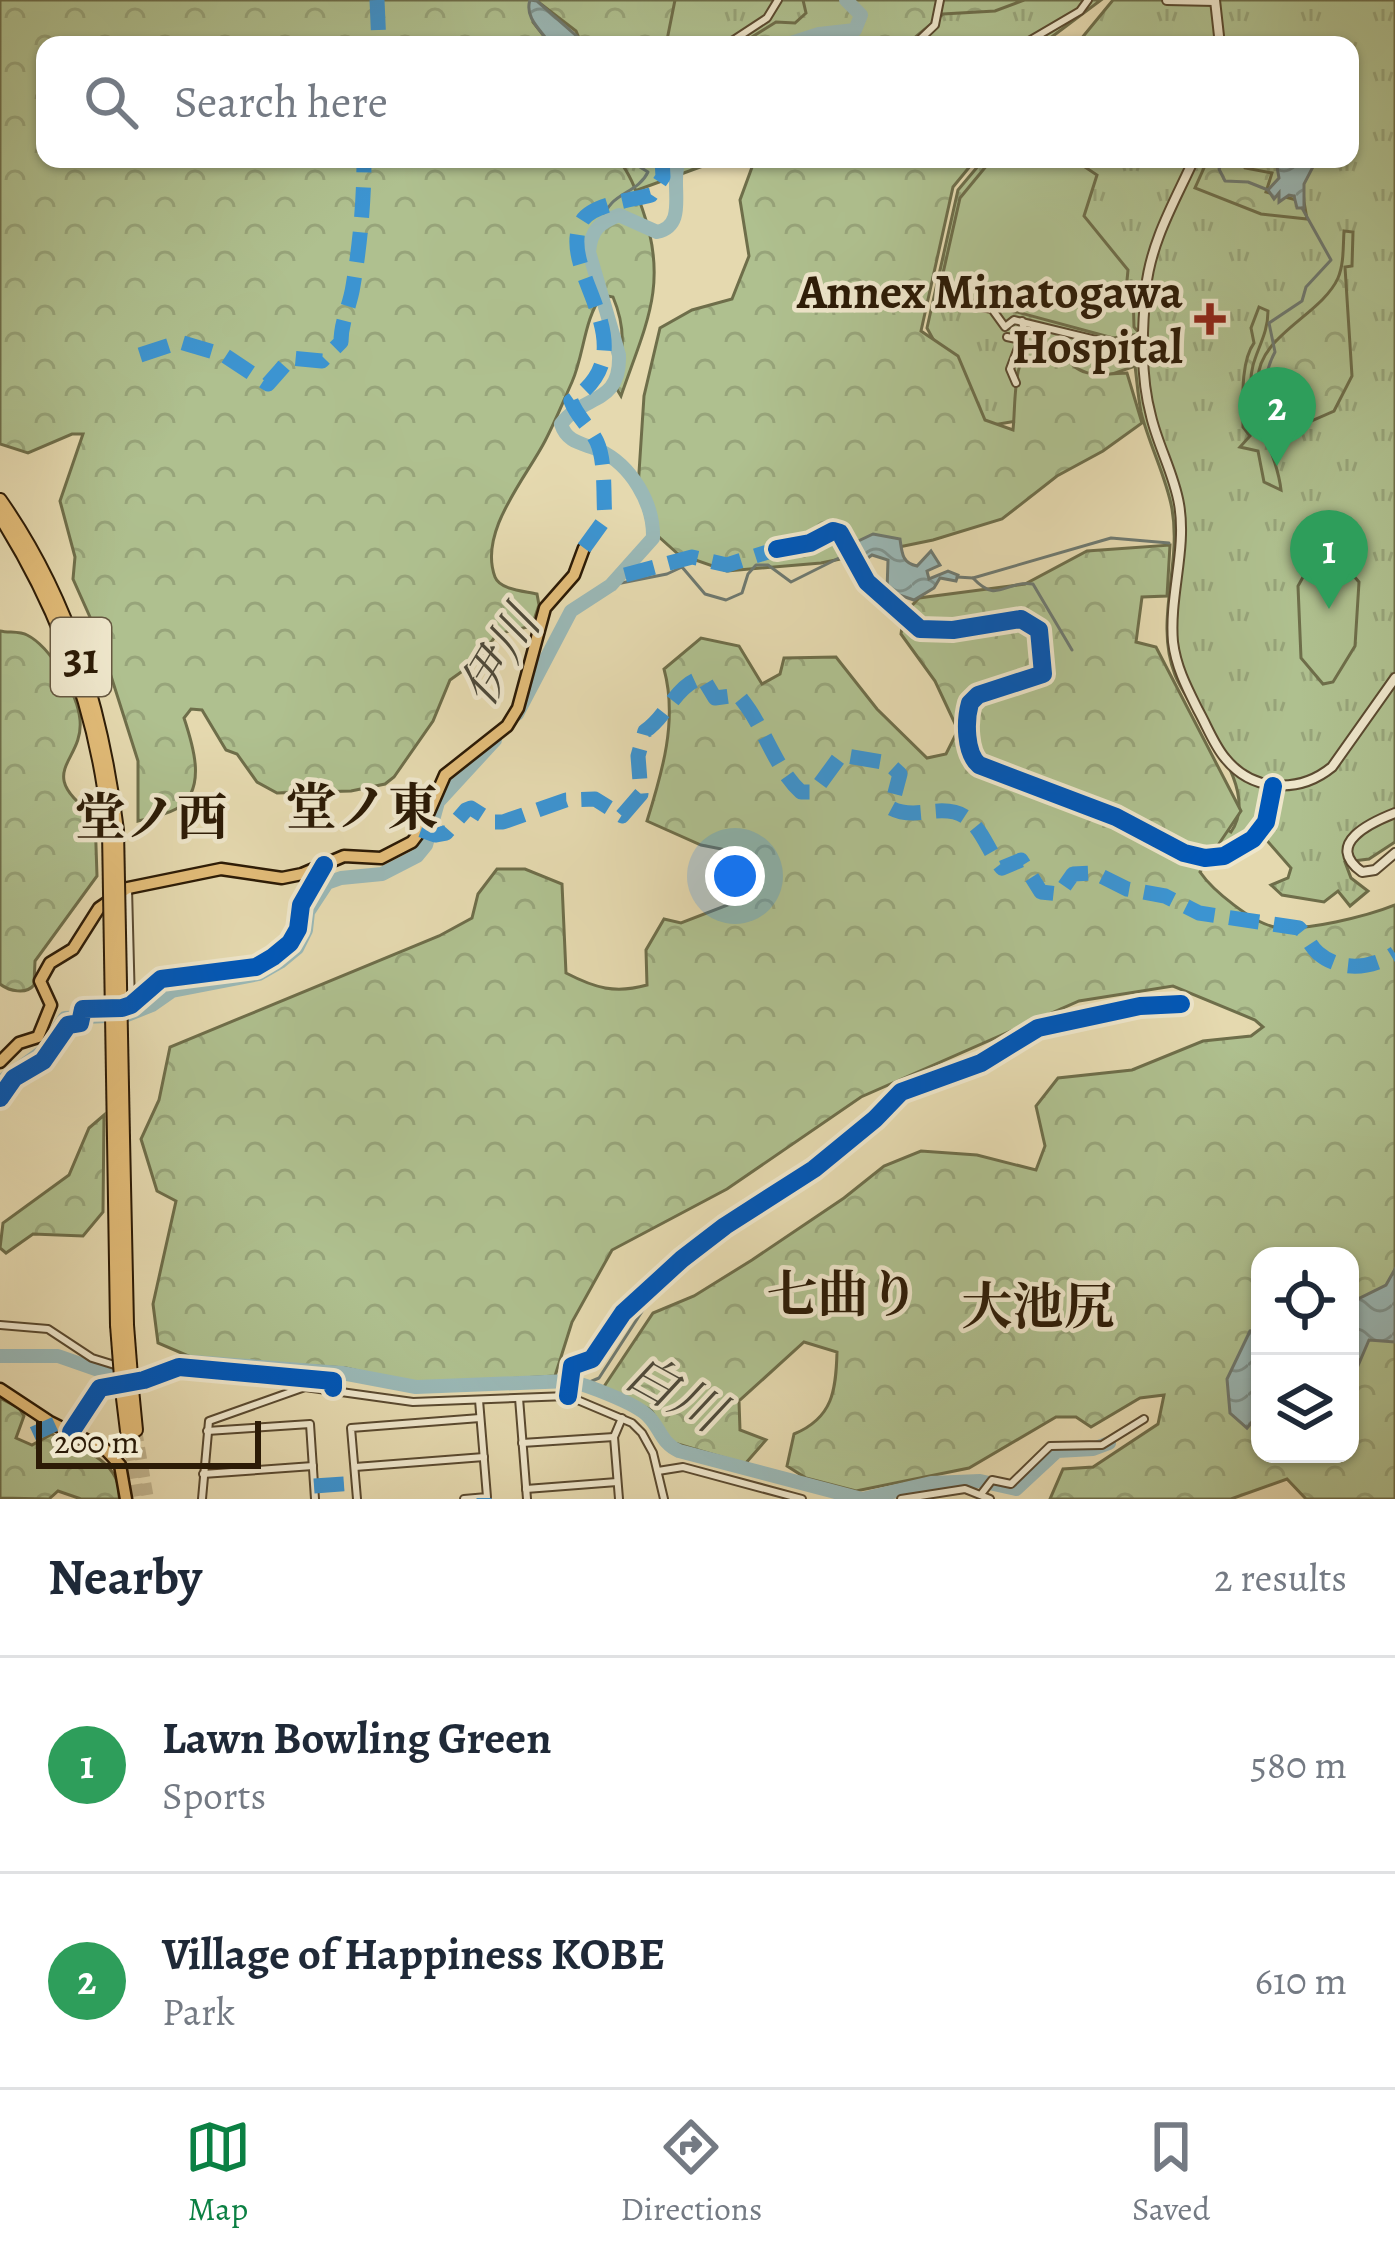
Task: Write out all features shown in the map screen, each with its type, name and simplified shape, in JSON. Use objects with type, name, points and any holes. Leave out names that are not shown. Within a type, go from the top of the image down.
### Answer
[{"type":"highway","name":"31","points":[[0,500],[36,556],[83,663],[108,758],[122,1325],[132,1430]]},
{"type":"highway","name":"31","points":[[0,516],[45,596],[76,672],[113,831]]},
{"type":"main road","points":[[0,1062],[43,1029],[51,1005],[40,981],[50,963],[73,949],[99,908],[128,889],[221,869],[281,878],[344,856],[381,858],[412,842],[445,775],[507,726],[529,677],[545,608],[574,575],[584,548]]},
{"type":"main road","points":[[0,1389],[113,1456],[124,1475],[126,1499]]},
{"type":"street","points":[[740,36],[767,18],[778,0]]},
{"type":"street","points":[[923,36],[935,25],[940,0]]},
{"type":"street","points":[[1037,36],[1080,11],[1088,0]]},
{"type":"street","points":[[1167,0],[1215,0],[1219,36]]},
{"type":"street","points":[[1190,168],[1149,268],[1144,346],[1151,416],[1179,502],[1172,621],[1177,664],[1223,756],[1248,777],[1273,786],[1304,782],[1332,767],[1395,678]]},
{"type":"street","points":[[977,306],[992,309],[1005,331],[1021,340]]},
{"type":"street","points":[[1005,331],[1014,320],[1121,346],[1144,346]]},
{"type":"street","points":[[1016,383],[1010,369],[1025,334],[1022,321]]},
{"type":"street","points":[[776,549],[810,543],[833,531],[840,533],[867,582],[920,629],[953,630],[1021,619],[1039,630],[1043,674],[978,695],[970,703],[969,747],[972,760],[979,765],[1116,817],[1184,853],[1205,858],[1223,856],[1253,839],[1266,823],[1273,786]]},
{"type":"street","points":[[1395,813],[1355,833],[1349,851],[1354,867],[1362,872],[1375,870],[1395,853]]},
{"type":"street","points":[[0,1098],[14,1078],[44,1061],[68,1025],[80,1023],[82,1009],[131,1005],[161,979],[256,967],[273,957],[298,929],[301,905],[324,865]]},
{"type":"street","points":[[128,889],[131,1005]]},
{"type":"street","points":[[568,1396],[572,1366],[592,1359],[623,1313],[682,1259],[814,1169],[901,1092],[982,1063],[1038,1028],[1140,1006],[1181,1004]]},
{"type":"street","points":[[0,1325],[48,1329],[92,1358],[132,1369],[129,1387]]},
{"type":"street","points":[[71,1432],[100,1388],[129,1387],[179,1367],[333,1381],[333,1388]]},
{"type":"street","points":[[202,1499],[209,1421],[305,1387],[413,1402],[568,1396],[622,1418],[642,1433],[664,1499]]},
{"type":"street","points":[[519,1398],[526,1499]]},
{"type":"street","points":[[464,1499],[487,1497],[479,1400]]},
{"type":"street","points":[[357,1499],[351,1428],[480,1418]]},
{"type":"street","points":[[619,1499],[614,1437],[622,1418]]},
{"type":"street","points":[[901,1499],[965,1489],[986,1496],[992,1480],[1011,1484],[1050,1446],[1102,1445],[1144,1419]]},
{"type":"street","points":[[207,1431],[310,1424],[315,1499]]},
{"type":"street","points":[[523,1443],[614,1437]]},
{"type":"street","points":[[355,1467],[484,1457]]},
{"type":"street","points":[[203,1474],[313,1466]]},
{"type":"street","points":[[658,1471],[682,1467],[802,1499]]},
{"type":"street","points":[[526,1489],[617,1482]]},
{"type":"green space","points":[[0,0],[675,0],[668,36],[578,36],[537,1],[533,22],[544,36],[36,36],[36,168],[624,168],[633,184],[651,237],[654,284],[621,396],[615,386],[622,352],[620,320],[613,297],[602,295],[559,412],[506,506],[493,542],[491,560],[498,581],[537,594],[539,605],[532,626],[497,634],[478,660],[450,680],[433,721],[385,784],[351,791],[277,793],[257,782],[237,754],[226,750],[202,710],[191,709],[184,718],[195,767],[192,791],[176,809],[138,821],[138,761],[98,635],[73,579],[75,557],[60,501],[83,434],[28,453],[0,444]]},
{"type":"green space","points":[[673,0],[1101,0],[1053,36],[667,36],[668,5]]},
{"type":"green space","points":[[803,0],[1024,0],[995,11],[943,14],[917,36],[753,36],[776,22],[795,23],[806,13]]},
{"type":"green space","points":[[1113,0],[1395,0],[1395,842],[1369,859],[1345,862],[1351,878],[1368,891],[1350,906],[1338,891],[1324,902],[1282,895],[1271,885],[1288,878],[1291,868],[1256,828],[1224,849],[1186,847],[1218,824],[1231,832],[1238,814],[1238,794],[1169,655],[1172,509],[1141,412],[1135,366],[1092,381],[1023,420],[981,427],[927,328],[958,190],[976,168],[1359,168],[1359,36],[1083,36]]},
{"type":"green space","points":[[608,168],[697,168],[632,192]]},
{"type":"green space","points":[[752,168],[969,168],[953,187],[921,331],[958,356],[985,420],[1013,430],[1018,370],[1034,341],[1064,353],[1083,371],[1127,373],[1142,423],[1057,476],[1002,519],[933,540],[821,563],[727,571],[678,554],[649,528],[638,488],[644,396],[660,328],[692,310],[732,299],[749,256],[740,200]]},
{"type":"green space","points":[[985,168],[1086,168],[1097,175],[1084,216],[1128,270],[1126,291],[1133,292],[1134,327],[1140,334],[1113,338],[939,291],[960,198]]},
{"type":"green space","points":[[1204,168],[1272,173],[1266,192],[1304,202],[1307,219],[1261,214],[1195,188]]},
{"type":"green space","points":[[1344,231],[1353,232],[1352,266],[1345,267],[1352,376],[1334,411],[1277,436],[1259,389],[1260,366],[1278,339],[1330,291],[1342,261]]},
{"type":"green space","points":[[1259,307],[1268,311],[1267,322],[1251,386],[1281,490],[1264,482],[1258,451],[1240,447],[1250,436],[1243,427],[1243,383]]},
{"type":"green space","points":[[1170,545],[1167,596],[1142,597],[1136,642],[1156,647],[1241,811],[1200,872],[1245,913],[1275,927],[1336,922],[1395,905],[1395,1499],[1306,1499],[1287,1479],[1231,1499],[1050,1499],[1063,1469],[1093,1467],[1158,1424],[1164,1395],[1140,1398],[1091,1427],[1076,1417],[1056,1417],[969,1468],[856,1491],[806,1478],[787,1466],[794,1434],[817,1420],[830,1401],[837,1352],[804,1342],[739,1401],[740,1430],[766,1440],[745,1464],[671,1442],[651,1410],[603,1388],[653,1313],[694,1296],[752,1260],[884,1166],[921,1151],[977,1155],[1036,1170],[1045,1146],[1036,1106],[1058,1078],[1132,1070],[1203,1041],[1251,1036],[1263,1027],[1173,986],[1079,1001],[861,1097],[727,1189],[612,1250],[572,1322],[555,1376],[412,1384],[346,1368],[193,1358],[158,1343],[153,1304],[176,1201],[157,1191],[141,1139],[159,1100],[170,1047],[439,936],[472,918],[478,894],[497,869],[525,869],[562,884],[566,973],[605,988],[647,985],[646,950],[664,919],[681,923],[751,896],[749,875],[732,851],[701,845],[647,821],[669,727],[664,669],[701,638],[739,646],[762,684],[780,674],[784,658],[836,657],[877,709],[927,758],[946,754],[958,730],[935,681],[901,634],[904,614],[919,598],[1025,584],[1087,551]]},
{"type":"green space","points":[[1328,562],[1346,567],[1359,582],[1355,646],[1333,682],[1323,684],[1301,658],[1298,586],[1308,568]]},
{"type":"green space","points":[[0,631],[36,641],[69,685],[80,720],[64,777],[76,801],[95,816],[97,876],[35,961],[34,985],[22,991],[0,984]]},
{"type":"green space","points":[[104,1115],[103,1212],[83,1236],[33,1234],[6,1253],[0,1248],[3,1223],[69,1175],[89,1128]]},
{"type":"green space","points":[[0,1398],[24,1416],[16,1438],[32,1445],[52,1434],[86,1451],[114,1475],[119,1499],[81,1499],[58,1491],[49,1499],[0,1498]]},
{"type":"water","points":[[530,0],[537,1],[577,36],[545,36]]},
{"type":"water","points":[[1277,168],[1312,168],[1304,184],[1304,208],[1297,208],[1294,196],[1279,202],[1279,193],[1274,199],[1268,190],[1279,178]]},
{"type":"water","points":[[873,534],[900,539],[904,557],[912,565],[917,566],[931,551],[940,565],[927,571],[929,579],[948,571],[958,575],[956,581],[940,578],[934,588],[914,600],[887,591],[888,560],[872,555],[858,565],[848,546]]},
{"type":"water","points":[[1395,1269],[1395,1342],[1369,1340],[1359,1363],[1359,1298],[1386,1285]]},
{"type":"water","points":[[1250,1331],[1251,1423],[1247,1428],[1230,1413],[1227,1379]]},
{"type":"waterway","name":"伊川","points":[[813,36],[855,30],[861,15],[846,0]]},
{"type":"waterway","points":[[603,221],[611,204],[643,180],[648,172],[642,168]]},
{"type":"waterway","name":"伊川","points":[[517,714],[571,611],[611,585],[653,538],[645,499],[630,475],[611,457],[571,439],[561,424],[608,391],[618,371],[619,355],[589,252],[594,233],[619,215],[657,232],[667,228],[676,212],[677,168]]},
{"type":"waterway","points":[[1220,168],[1225,181],[1248,182],[1268,190]]},
{"type":"waterway","points":[[1282,432],[1267,392],[1267,373],[1275,352],[1269,323],[1302,301],[1306,287],[1331,260],[1302,208]]},
{"type":"waterway","points":[[973,578],[1111,538],[1169,543]]},
{"type":"waterway","points":[[611,585],[682,567],[705,594],[726,600],[742,593],[756,565],[768,565],[791,582],[847,554]]},
{"type":"waterway","points":[[957,577],[973,578],[995,591],[1033,584],[1072,650]]},
{"type":"waterway","name":"伊川","points":[[0,1082],[42,1052],[65,1018],[127,1015],[172,991],[259,974],[280,962],[297,948],[308,912],[327,883],[382,874],[417,856],[426,845],[438,802],[495,740]]},
{"type":"waterway","points":[[585,1384],[599,1378],[652,1296],[761,1210],[821,1173],[912,1096],[984,1067],[1044,1032],[1116,1015]]},
{"type":"waterway","name":"白川","points":[[0,1356],[58,1356],[121,1378],[146,1375],[180,1361],[342,1373],[416,1387],[569,1381],[642,1411],[679,1451],[862,1499],[931,1483],[980,1481],[1016,1489],[1057,1451],[1109,1443]]},
{"type":"tunnel","points":[[136,1430],[148,1499]]},
{"type":"tunnel","points":[[127,1431],[139,1499]]},
{"type":"marked path","points":[[377,0],[379,36]]},
{"type":"marked path","points":[[140,355],[180,342],[224,355],[268,384],[291,358],[322,361],[341,342],[352,293],[364,168]]},
{"type":"marked path","points":[[584,548],[605,519],[603,469],[597,442],[571,401],[594,380],[603,357],[603,333],[577,241],[587,215],[651,195],[663,177],[662,168]]},
{"type":"marked path","points":[[625,575],[692,557],[727,565],[777,549]]},
{"type":"marked path","points":[[421,830],[446,833],[471,808],[493,822],[503,822],[566,800],[595,799],[622,816],[641,794],[638,756],[645,731],[686,686],[703,678],[715,698],[738,695],[801,792],[814,792],[841,755],[888,763],[900,774],[891,808],[910,813],[950,811],[968,819],[1002,868],[1021,860],[1041,892],[1059,894],[1073,874],[1095,873],[1127,889],[1165,896],[1199,913],[1299,928],[1318,953],[1346,966],[1367,965],[1395,953]]},
{"type":"marked path","points":[[33,1434],[55,1424]]},
{"type":"marked path","points":[[314,1486],[356,1483]]},
{"type":"cycle path","points":[[777,549],[810,543],[833,531],[840,533],[867,582],[920,629],[953,630],[1021,619],[1039,630],[1043,674],[978,695],[970,703],[967,736],[979,765],[1116,817],[1184,853],[1205,858],[1224,856],[1253,839],[1266,822],[1273,786]]},
{"type":"cycle path","points":[[0,1098],[14,1078],[43,1061],[68,1025],[80,1023],[83,1009],[122,1008],[161,979],[256,967],[273,957],[298,929],[301,905],[324,865]]},
{"type":"cycle path","points":[[568,1396],[572,1366],[592,1359],[623,1313],[682,1259],[814,1169],[901,1092],[981,1063],[1038,1028],[1140,1006],[1181,1004]]},
{"type":"cycle path","points":[[71,1432],[100,1388],[179,1367],[333,1381],[333,1388]]},
{"type":"place","name":"Annex Minatogawa Hospital","points":[[1210,319]]},
{"type":"place","name":"Village of Happiness KOBE","points":[[1277,466]]},
{"type":"place","name":"Lawn Bowling Green","points":[[1329,609]]},
{"type":"district","name":"堂ノ東","points":[[362,807]]},
{"type":"district","name":"堂ノ西","points":[[151,817]]},
{"type":"district","name":"七曲り","points":[[843,1294]]},
{"type":"district","name":"大池尻","points":[[1038,1306]]}]
